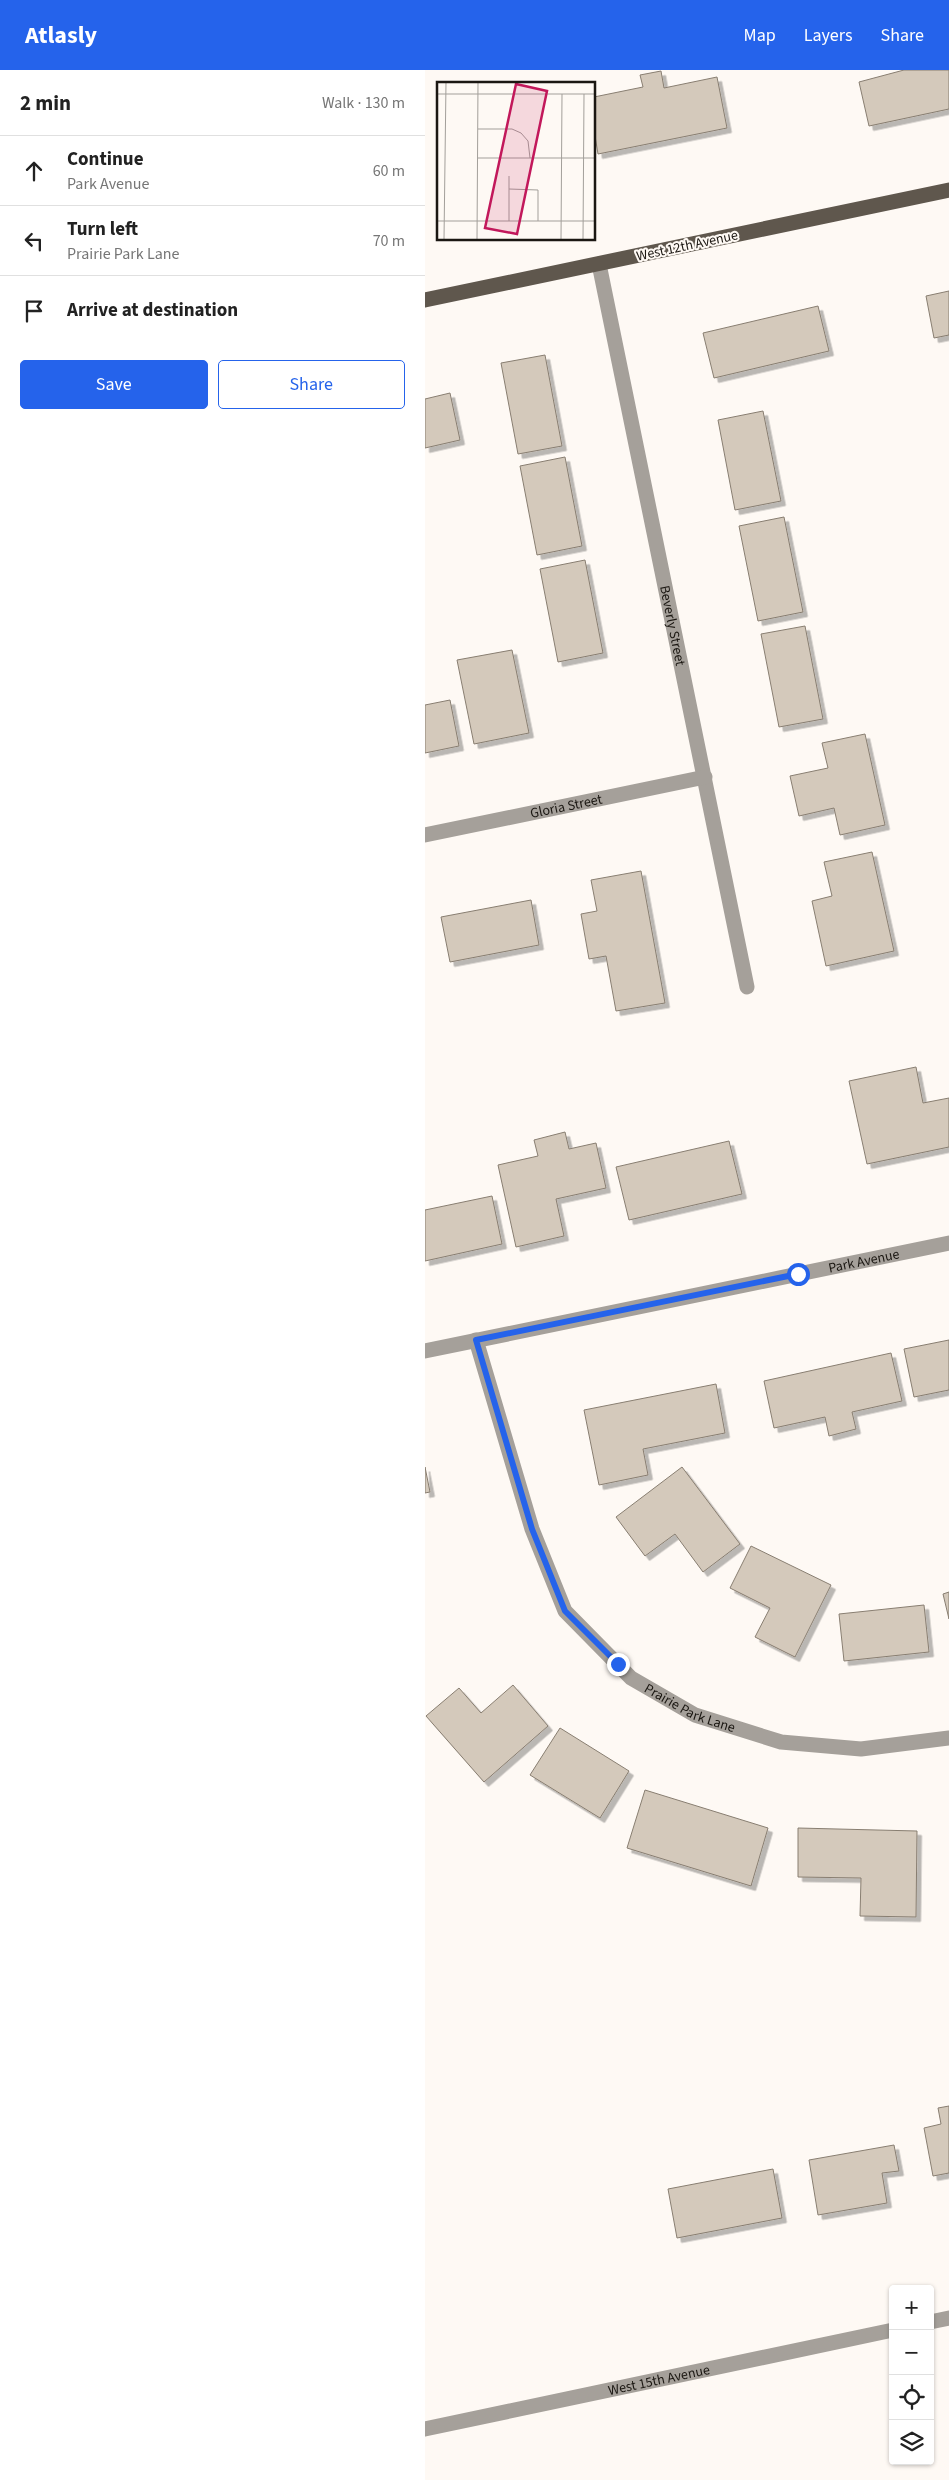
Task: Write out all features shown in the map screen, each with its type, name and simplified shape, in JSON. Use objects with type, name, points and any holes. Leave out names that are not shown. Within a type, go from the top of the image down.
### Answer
[{"type":"main road","name":"West 12th Avenue","points":[[425,300],[949,190]]},
{"type":"street","name":"Beverly Street","points":[[599,264],[747,987]]},
{"type":"street","name":"Gloria Street","points":[[425,835],[705,777]]},
{"type":"street","name":"Park Avenue","points":[[425,1351],[949,1243]]},
{"type":"street","name":"Prairie Park Lane","points":[[476,1340],[532,1529],[565,1611],[631,1678],[695,1715],[781,1742],[861,1749],[949,1738]]},
{"type":"street","points":[[934,2321],[949,2318]]},
{"type":"street","name":"West 15th Avenue","points":[[425,2429],[889,2331]]},
{"type":"building","points":[[904,70],[949,70],[949,109],[869,126],[859,82]]},
{"type":"building","points":[[661,71],[664,88],[717,77],[727,128],[598,154],[595,136],[595,97],[643,87],[640,75]]},
{"type":"building","points":[[949,291],[949,335],[934,338],[926,296]]},
{"type":"building","points":[[818,306],[829,351],[714,378],[703,333]]},
{"type":"building","points":[[545,355],[562,446],[518,454],[501,363]]},
{"type":"building","points":[[450,393],[460,440],[425,448],[425,399]]},
{"type":"building","points":[[763,411],[781,501],[735,510],[718,420]]},
{"type":"building","points":[[565,457],[582,546],[537,555],[520,466]]},
{"type":"building","points":[[784,517],[803,612],[758,621],[739,526]]},
{"type":"building","points":[[585,560],[603,653],[558,662],[540,569]]},
{"type":"building","points":[[805,626],[823,719],[779,727],[761,634]]},
{"type":"building","points":[[512,650],[529,733],[474,744],[457,660]]},
{"type":"building","points":[[450,700],[459,746],[425,753],[425,705]]},
{"type":"building","points":[[865,734],[885,825],[840,835],[834,808],[799,816],[790,776],[828,768],[822,743]]},
{"type":"building","points":[[872,852],[894,951],[826,966],[812,901],[832,896],[824,862]]},
{"type":"building","points":[[641,871],[665,1003],[616,1011],[606,956],[589,959],[581,914],[597,911],[591,880]]},
{"type":"building","points":[[531,900],[539,945],[450,962],[441,917]]},
{"type":"building","points":[[916,1067],[923,1103],[949,1098],[949,1147],[867,1164],[849,1081]]},
{"type":"building","points":[[565,1132],[569,1149],[596,1143],[606,1188],[556,1199],[564,1236],[516,1247],[498,1165],[538,1156],[534,1140]]},
{"type":"building","points":[[729,1141],[742,1194],[629,1220],[616,1167]]},
{"type":"building","points":[[492,1196],[502,1244],[425,1261],[425,1210]]},
{"type":"building","points":[[949,1340],[949,1390],[914,1397],[904,1349]]},
{"type":"building","points":[[891,1353],[902,1401],[852,1412],[856,1429],[829,1436],[825,1417],[774,1428],[764,1381]]},
{"type":"building","points":[[716,1384],[725,1433],[643,1449],[648,1475],[599,1485],[584,1410]]},
{"type":"building","points":[[425,1467],[430,1492],[425,1493]]},
{"type":"building","points":[[682,1467],[740,1544],[703,1572],[675,1534],[645,1556],[616,1517]]},
{"type":"building","points":[[751,1546],[831,1585],[795,1657],[755,1637],[770,1608],[730,1588]]},
{"type":"building","points":[[949,1592],[949,1619],[943,1594]]},
{"type":"building","points":[[924,1605],[929,1652],[844,1661],[839,1614]]},
{"type":"building","points":[[513,1685],[548,1726],[484,1782],[426,1716],[459,1688],[481,1713]]},
{"type":"building","points":[[560,1728],[629,1771],[600,1818],[530,1775]]},
{"type":"building","points":[[645,1790],[768,1828],[751,1886],[627,1848]]},
{"type":"building","points":[[798,1828],[917,1831],[916,1917],[860,1916],[861,1878],[798,1877]]},
{"type":"building","points":[[949,2106],[949,2173],[933,2176],[924,2128],[941,2124],[938,2108]]},
{"type":"building","points":[[894,2145],[899,2171],[882,2173],[887,2203],[818,2215],[809,2160]]},
{"type":"building","points":[[773,2169],[782,2218],[677,2238],[668,2189]]},
{"type":"route","points":[[618,1664],[565,1611],[532,1529],[476,1340],[798,1274]]}]
